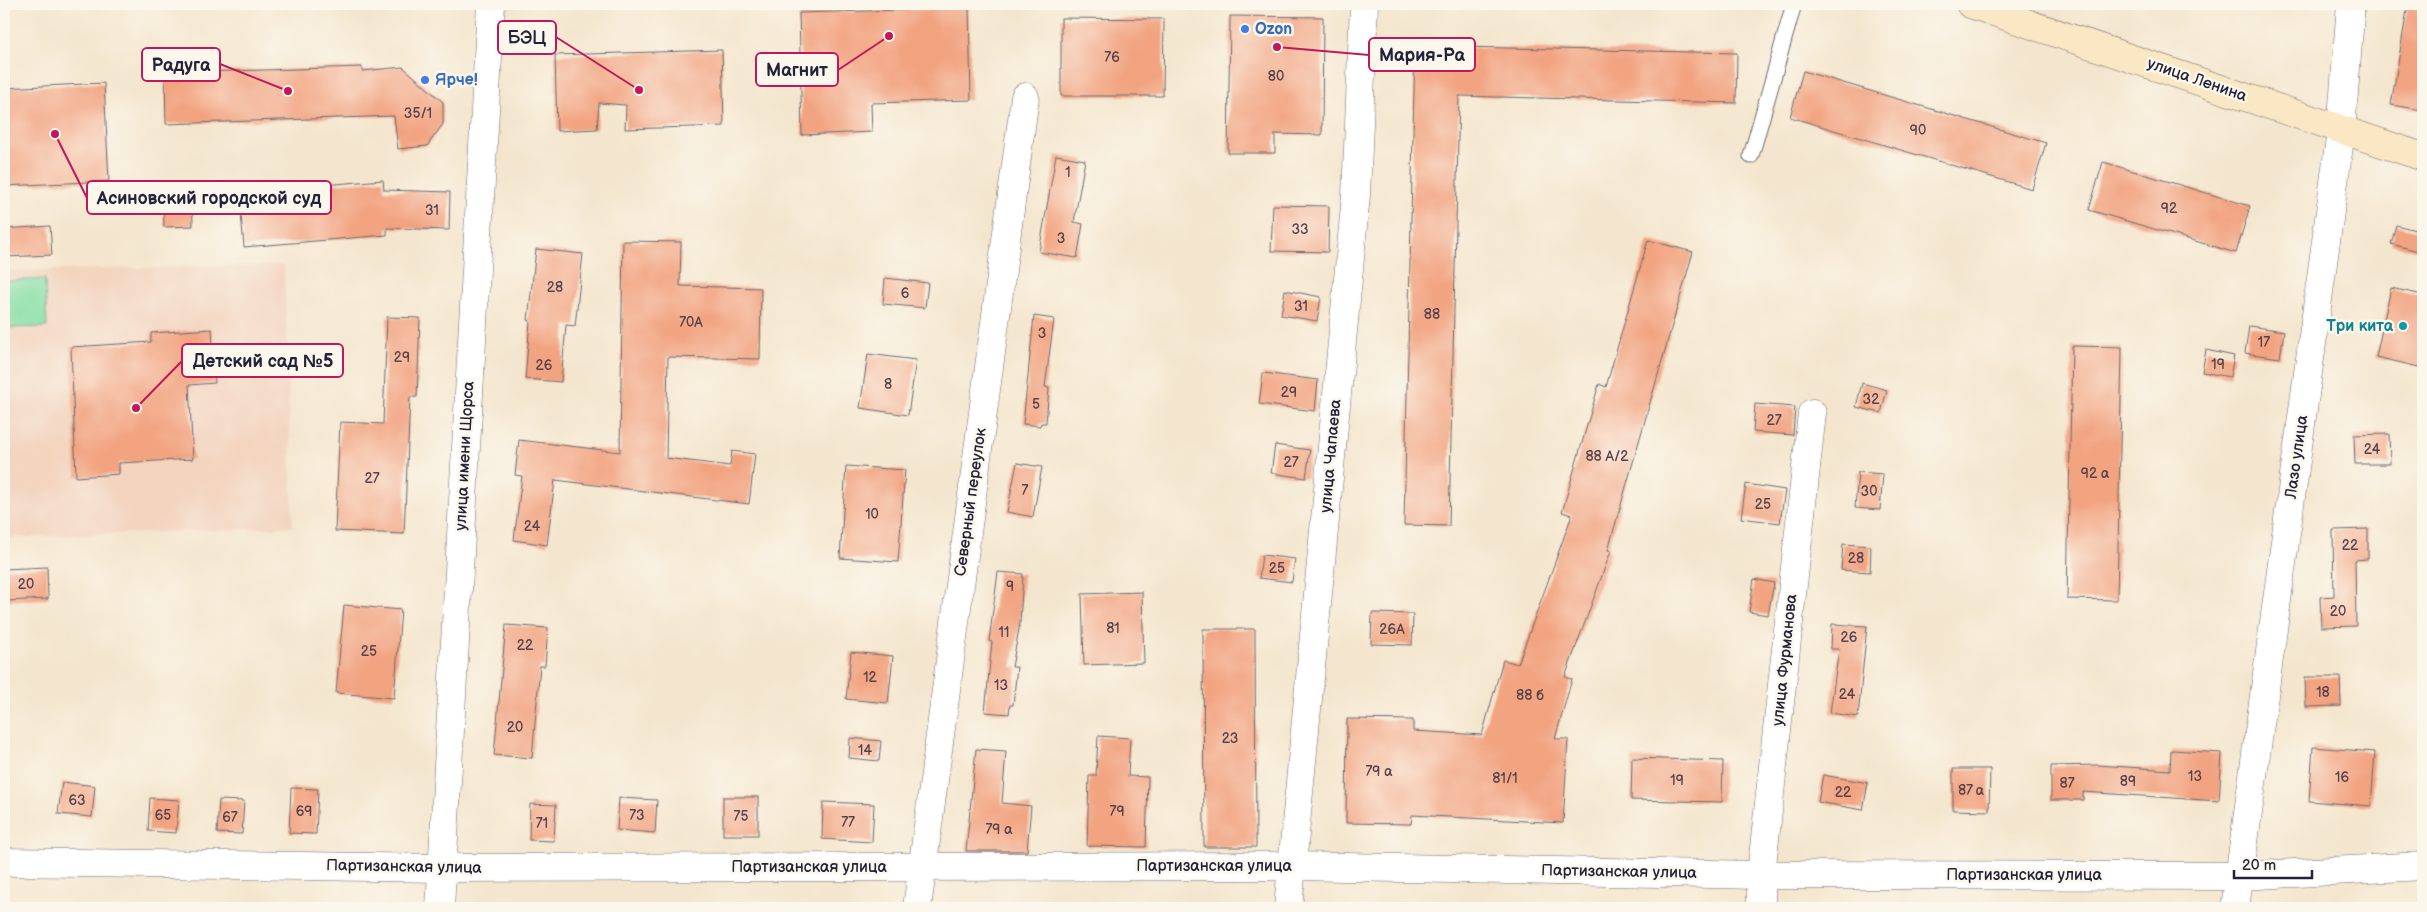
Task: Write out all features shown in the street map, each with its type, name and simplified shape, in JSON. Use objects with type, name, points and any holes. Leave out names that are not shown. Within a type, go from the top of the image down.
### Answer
[{"type":"main road","name":"улица Ленина","points":[[1970,4],[2423,157]]},
{"type":"street","name":"улица имени Щорса","points":[[440,908],[491,4]]},
{"type":"street","name":"улица Чапаева","points":[[1288,908],[1356,195],[1364,4]]},
{"type":"street","name":"Лазо улица","points":[[2235,908],[2241,876],[2341,130],[2351,4]]},
{"type":"street","name":"Северный переулок","points":[[916,908],[1025,97]]},
{"type":"street","name":"улица Фурманова","points":[[1761,908],[1762,875],[1812,413]]},
{"type":"street","name":"Партизанская улица","points":[[4,862],[442,868],[1292,866],[1762,875],[2241,876],[2423,866]]},
{"type":"lane","points":[[1751,156],[1794,4]]},
{"type":"shaded area","points":[[284,265],[293,527],[4,538],[4,271]]},
{"type":"green space","points":[[45,279],[47,327],[4,328],[4,281]]},
{"type":"building","points":[[2408,4],[2423,4],[2423,110],[2391,105]]},
{"type":"building","points":[[969,8],[971,100],[871,103],[872,132],[802,135],[799,13]]},
{"type":"building","points":[[1230,16],[1323,17],[1322,135],[1275,134],[1275,153],[1228,153]]},
{"type":"building","points":[[1061,18],[1164,19],[1163,96],[1061,96]]},
{"type":"building","points":[[1415,46],[1737,53],[1736,103],[1459,96],[1449,526],[1404,525]]},
{"type":"building","points":[[722,50],[724,126],[625,129],[626,105],[599,103],[597,129],[557,131],[555,55]]},
{"type":"building","points":[[362,67],[362,71],[403,67],[443,102],[443,124],[427,146],[398,149],[394,116],[166,124],[165,73]]},
{"type":"building","points":[[1803,71],[2046,143],[2032,189],[1790,117]]},
{"type":"building","points":[[104,83],[109,181],[4,186],[4,88]]},
{"type":"building","points":[[1056,155],[1085,160],[1074,222],[1083,224],[1077,258],[1039,252]]},
{"type":"building","points":[[2103,162],[2250,206],[2236,253],[2089,210]]},
{"type":"building","points":[[383,180],[384,190],[450,192],[449,230],[387,228],[387,235],[244,247],[239,192]]},
{"type":"building","points":[[192,195],[193,226],[164,227],[163,196]]},
{"type":"building","points":[[1273,205],[1329,206],[1328,252],[1271,251]]},
{"type":"building","points":[[2396,225],[2423,232],[2418,251],[2391,244]]},
{"type":"building","points":[[50,226],[52,255],[4,257],[4,229]]},
{"type":"building","points":[[1648,240],[1693,252],[1608,550],[1611,551],[1565,677],[1572,679],[1555,739],[1568,739],[1563,823],[1412,815],[1411,824],[1346,823],[1347,719],[1413,720],[1413,731],[1482,735],[1503,660],[1518,664],[1572,515],[1562,512],[1599,384],[1606,387]]},
{"type":"building","points":[[623,241],[681,242],[680,286],[761,288],[760,359],[668,357],[666,458],[730,466],[732,451],[755,454],[749,504],[555,480],[547,545],[514,540],[522,476],[515,475],[519,440],[620,452]]},
{"type":"building","points":[[536,249],[583,254],[575,326],[566,325],[561,382],[525,379],[530,321],[528,320]]},
{"type":"building","points":[[885,278],[928,283],[925,308],[883,304]]},
{"type":"building","name":"Три кита","points":[[2391,288],[2423,295],[2423,368],[2376,357]]},
{"type":"building","points":[[1285,290],[1321,297],[1317,321],[1281,315]]},
{"type":"building","points":[[1034,316],[1054,319],[1045,387],[1049,388],[1046,423],[1041,423],[1040,426],[1023,424]]},
{"type":"building","points":[[387,317],[420,318],[417,397],[410,397],[404,534],[335,531],[340,422],[383,424]]},
{"type":"building","points":[[2249,326],[2284,331],[2280,358],[2245,353]]},
{"type":"building","points":[[212,329],[215,383],[189,385],[193,459],[119,463],[119,474],[76,477],[71,347],[151,342],[151,333]]},
{"type":"building","points":[[2072,346],[2122,347],[2117,600],[2067,599]]},
{"type":"building","points":[[2206,350],[2234,356],[2230,377],[2202,372]]},
{"type":"building","points":[[868,354],[916,360],[908,415],[860,408]]},
{"type":"building","points":[[1263,373],[1318,380],[1315,411],[1259,404]]},
{"type":"building","points":[[1862,383],[1887,390],[1881,413],[1856,407]]},
{"type":"building","points":[[1755,404],[1795,407],[1793,435],[1753,432]]},
{"type":"building","points":[[2389,434],[2390,464],[2355,464],[2354,435]]},
{"type":"building","points":[[1275,445],[1310,450],[1306,478],[1271,473]]},
{"type":"building","points":[[1017,463],[1042,467],[1033,517],[1007,512]]},
{"type":"building","points":[[846,466],[905,470],[898,562],[840,558]]},
{"type":"building","points":[[1858,472],[1883,474],[1880,510],[1855,508]]},
{"type":"building","points":[[1746,484],[1785,490],[1780,523],[1741,518]]},
{"type":"building","points":[[2368,529],[2368,559],[2355,560],[2356,626],[2321,627],[2320,597],[2334,596],[2333,530]]},
{"type":"building","points":[[1843,544],[1871,546],[1870,572],[1841,570]]},
{"type":"building","points":[[1262,555],[1295,559],[1292,582],[1259,578]]},
{"type":"building","points":[[47,567],[48,599],[5,601],[4,569]]},
{"type":"building","points":[[998,572],[1023,574],[1020,623],[1012,667],[1017,667],[1013,705],[1010,705],[1009,714],[985,712],[992,642],[989,641]]},
{"type":"building","points":[[1754,579],[1774,583],[1768,615],[1749,612]]},
{"type":"building","points":[[1142,592],[1144,663],[1084,665],[1082,594]]},
{"type":"building","points":[[344,605],[401,610],[394,698],[336,693]]},
{"type":"building","points":[[1372,613],[1413,614],[1412,645],[1371,644]]},
{"type":"building","points":[[1832,624],[1867,626],[1858,717],[1830,713],[1839,649],[1831,649]]},
{"type":"building","points":[[506,625],[548,628],[545,666],[540,666],[532,758],[494,755]]},
{"type":"building","points":[[1203,629],[1255,629],[1256,847],[1204,847]]},
{"type":"building","points":[[851,652],[893,656],[888,703],[846,699]]},
{"type":"building","points":[[2305,677],[2340,677],[2341,706],[2306,707]]},
{"type":"building","points":[[1098,736],[1130,738],[1128,776],[1148,777],[1146,847],[1087,846],[1089,776],[1096,776]]},
{"type":"building","points":[[850,738],[881,741],[879,761],[849,758]]},
{"type":"building","points":[[2313,747],[2375,752],[2371,806],[2309,801]]},
{"type":"building","points":[[976,749],[1006,751],[1002,803],[1031,806],[1027,851],[966,851]]},
{"type":"building","points":[[2171,750],[2222,753],[2219,801],[2083,792],[2083,800],[2051,800],[2051,766],[2098,765],[2170,770]]},
{"type":"building","points":[[1632,758],[1723,761],[1722,802],[1631,800]]},
{"type":"building","points":[[1953,769],[1990,769],[1989,811],[1953,810]]},
{"type":"building","points":[[1823,775],[1868,783],[1863,810],[1818,802]]},
{"type":"building","points":[[62,782],[95,786],[92,817],[58,814]]},
{"type":"building","points":[[291,788],[318,789],[316,834],[289,833]]},
{"type":"building","points":[[723,797],[758,797],[758,835],[723,835]]},
{"type":"building","points":[[150,798],[179,800],[176,833],[148,831]]},
{"type":"building","points":[[619,798],[657,800],[655,833],[617,830]]},
{"type":"building","points":[[219,800],[244,801],[242,834],[217,833]]},
{"type":"building","points":[[823,802],[874,804],[872,842],[822,839]]},
{"type":"building","points":[[530,804],[556,805],[554,841],[529,840]]},
{"type":"place","name":"Ozon","points":[[1245,29]]},
{"type":"place","name":"Магнит","points":[[889,36]]},
{"type":"place","name":"Мария-Ра","points":[[1277,47]]},
{"type":"place","name":"Ярче!","points":[[425,80]]},
{"type":"place","name":"БЭЦ","points":[[639,90]]},
{"type":"place","name":"Радуга","points":[[288,91]]},
{"type":"place","name":"Асиновский городской суд","points":[[55,134]]},
{"type":"place","name":"Три кита","points":[[2403,326]]},
{"type":"place","name":"Детский сад №5","points":[[136,408]]}]
